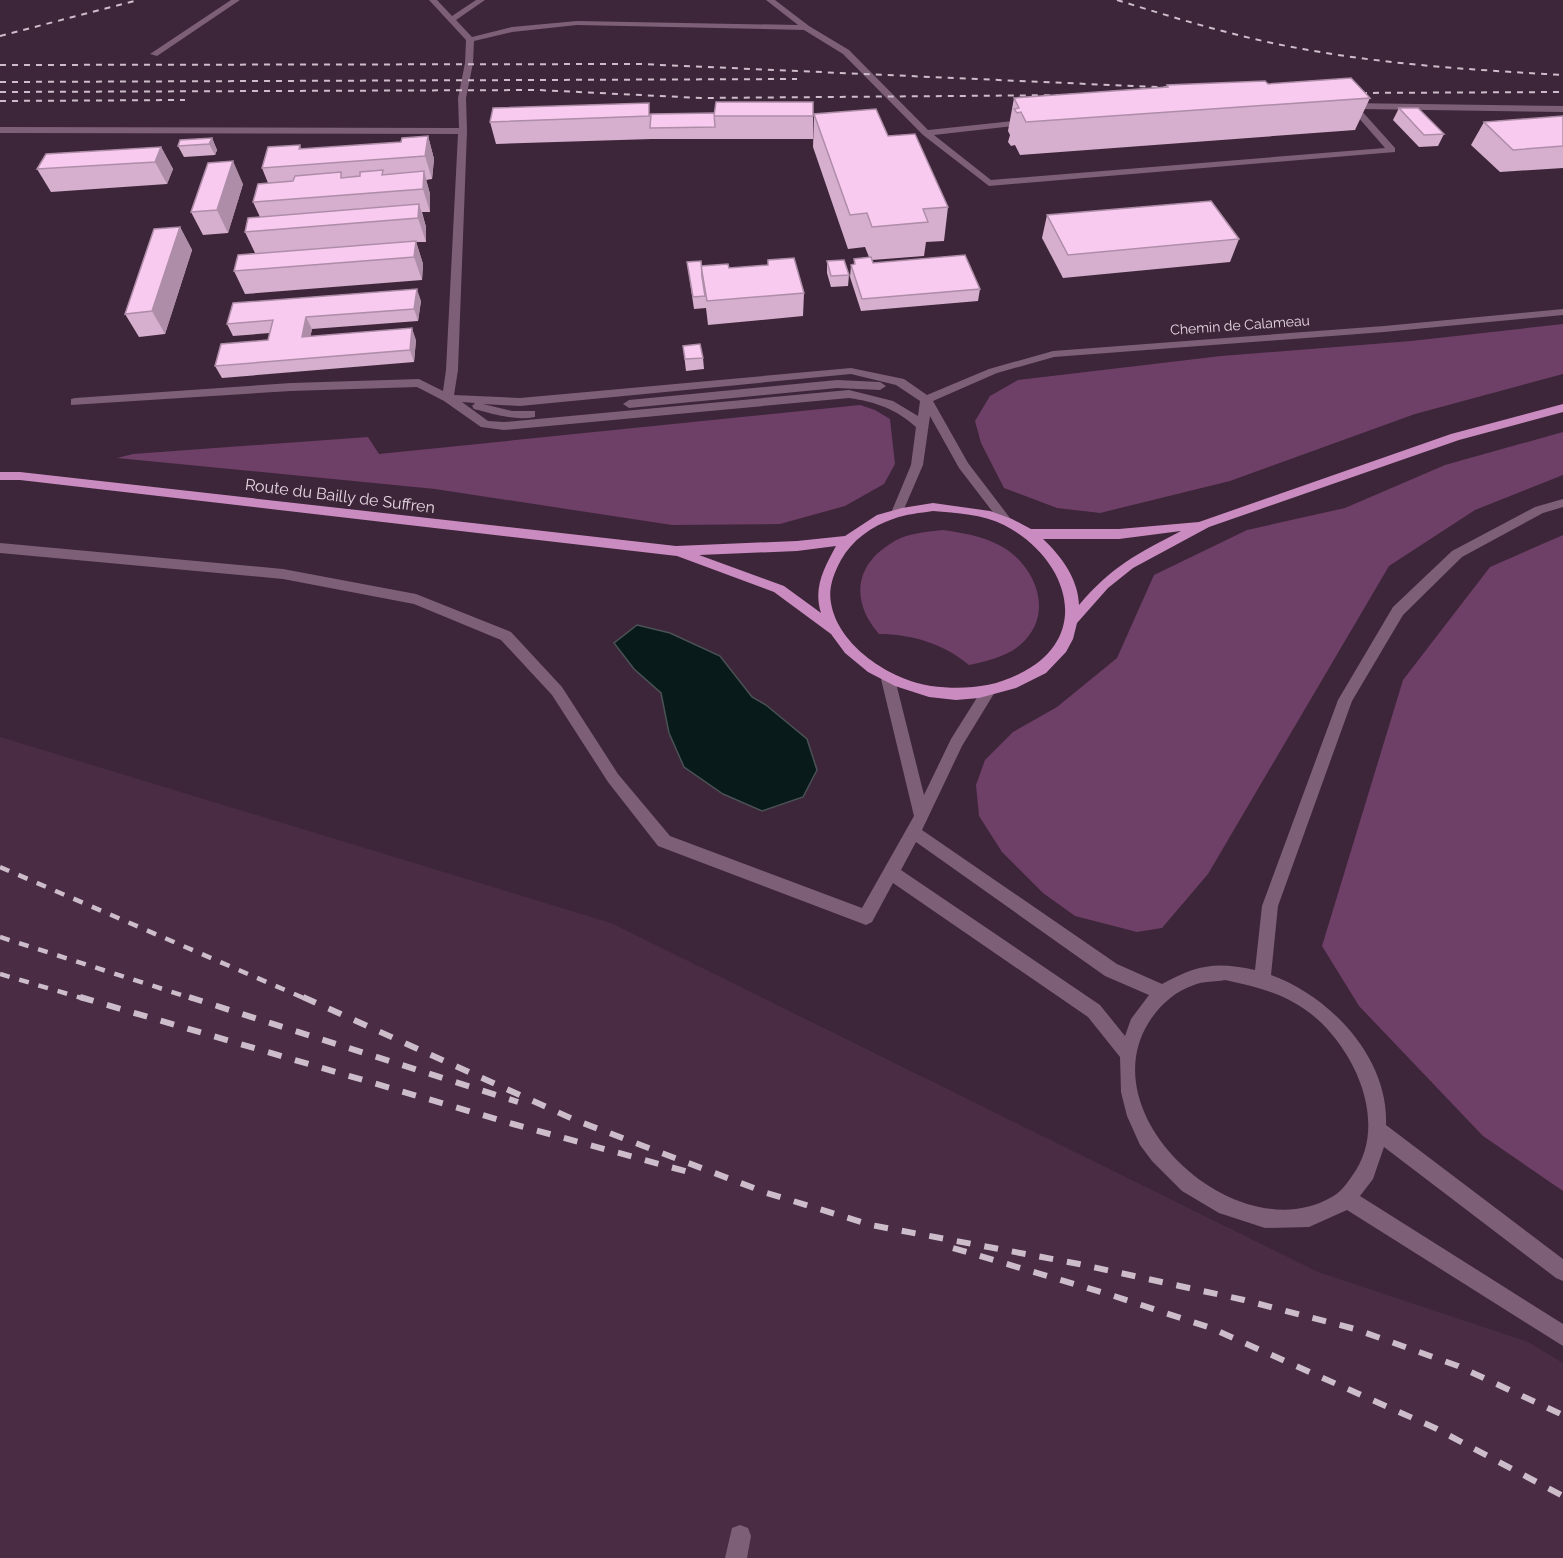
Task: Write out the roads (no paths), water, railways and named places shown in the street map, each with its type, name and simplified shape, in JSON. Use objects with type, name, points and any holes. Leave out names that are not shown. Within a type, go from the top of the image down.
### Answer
[{"type":"main road","points":[[1074,619],[1073,595],[1064,572],[1049,552],[1029,534],[1006,522],[970,510],[933,507],[897,513],[870,523],[848,540],[833,559],[825,581],[825,606],[834,630],[856,657],[888,679],[920,690],[954,695],[988,692],[1020,682],[1047,665],[1065,644],[1074,619],[1103,585],[1128,565],[1205,524],[1455,437],[1563,408]]},
{"type":"main road","name":"Route du Bailly de Suffren","points":[[0,476],[20,476],[676,551],[797,546],[848,540]]},
{"type":"main road","points":[[1029,534],[1119,534],[1205,524]]},
{"type":"main road","name":"Route du Bailly de Suffren","points":[[676,551],[778,589],[834,630]]},
{"type":"street","points":[[154,54],[236,0]]},
{"type":"street","points":[[433,0],[470,40],[469,63],[462,98],[463,131],[452,370],[448,398]]},
{"type":"street","points":[[452,19],[481,0]]},
{"type":"street","points":[[770,0],[806,28],[846,52],[926,133],[989,183],[1392,150],[1353,106]]},
{"type":"street","points":[[470,40],[539,24],[581,22],[734,24],[806,28]]},
{"type":"street","points":[[1341,106],[1563,109]]},
{"type":"street","points":[[926,133],[1040,120]]},
{"type":"street","points":[[0,130],[463,131]]},
{"type":"street","name":"Chemin de Calameau","points":[[926,400],[993,371],[1053,354],[1384,329],[1563,312]]},
{"type":"street","points":[[75,402],[291,387],[419,383],[448,398],[486,424],[504,426],[849,394],[888,401],[907,411],[922,426]]},
{"type":"street","points":[[448,398],[512,416],[837,384],[876,385],[926,400],[963,465],[1006,522]]},
{"type":"street","points":[[897,513],[916,465],[926,400]]},
{"type":"street","points":[[1262,979],[1270,906],[1345,700],[1398,611],[1457,554],[1539,510],[1563,503]]},
{"type":"street","points":[[0,548],[283,574],[416,599],[506,636],[557,691],[613,778],[664,841],[866,917],[914,832],[956,743],[988,692]]},
{"type":"street","points":[[888,679],[922,816]]},
{"type":"street","points":[[914,832],[1111,970],[1161,992]]},
{"type":"street","points":[[891,872],[1094,1011],[1127,1052]]},
{"type":"street","points":[[1225,972],[1262,979],[1298,995],[1331,1021],[1357,1054],[1374,1092],[1379,1131],[1371,1167],[1347,1199],[1311,1218],[1266,1220],[1220,1204],[1178,1176],[1148,1138],[1130,1094],[1127,1052],[1140,1017],[1161,992],[1191,977],[1225,972]]},
{"type":"street","points":[[1379,1131],[1563,1271]]},
{"type":"street","points":[[1347,1199],[1563,1336]]},
{"type":"street","points":[[735,1558],[740,1536]]},
{"type":"railway","points":[[0,36],[138,0]]},
{"type":"railway","points":[[1117,0],[1233,34],[1335,55],[1433,66],[1563,75]]},
{"type":"railway","points":[[0,65],[640,64],[1178,88]]},
{"type":"railway","points":[[0,82],[797,79]]},
{"type":"railway","points":[[0,92],[538,90],[701,98],[1079,95]]},
{"type":"railway","points":[[1349,93],[1563,92]]},
{"type":"railway","points":[[0,101],[185,100]]},
{"type":"railway","points":[[0,867],[306,999]]},
{"type":"railway","points":[[0,937],[194,999]]},
{"type":"railway","points":[[0,974],[85,999]]},
{"type":"railway","points":[[80,997],[513,1124],[692,1173]]},
{"type":"railway","points":[[189,997],[518,1102]]},
{"type":"railway","points":[[303,997],[575,1120],[767,1193],[871,1225],[1079,1264],[1244,1300],[1355,1329],[1458,1366],[1563,1415]]},
{"type":"railway","points":[[953,1248],[1114,1296],[1211,1328],[1435,1428],[1563,1496]]}]
